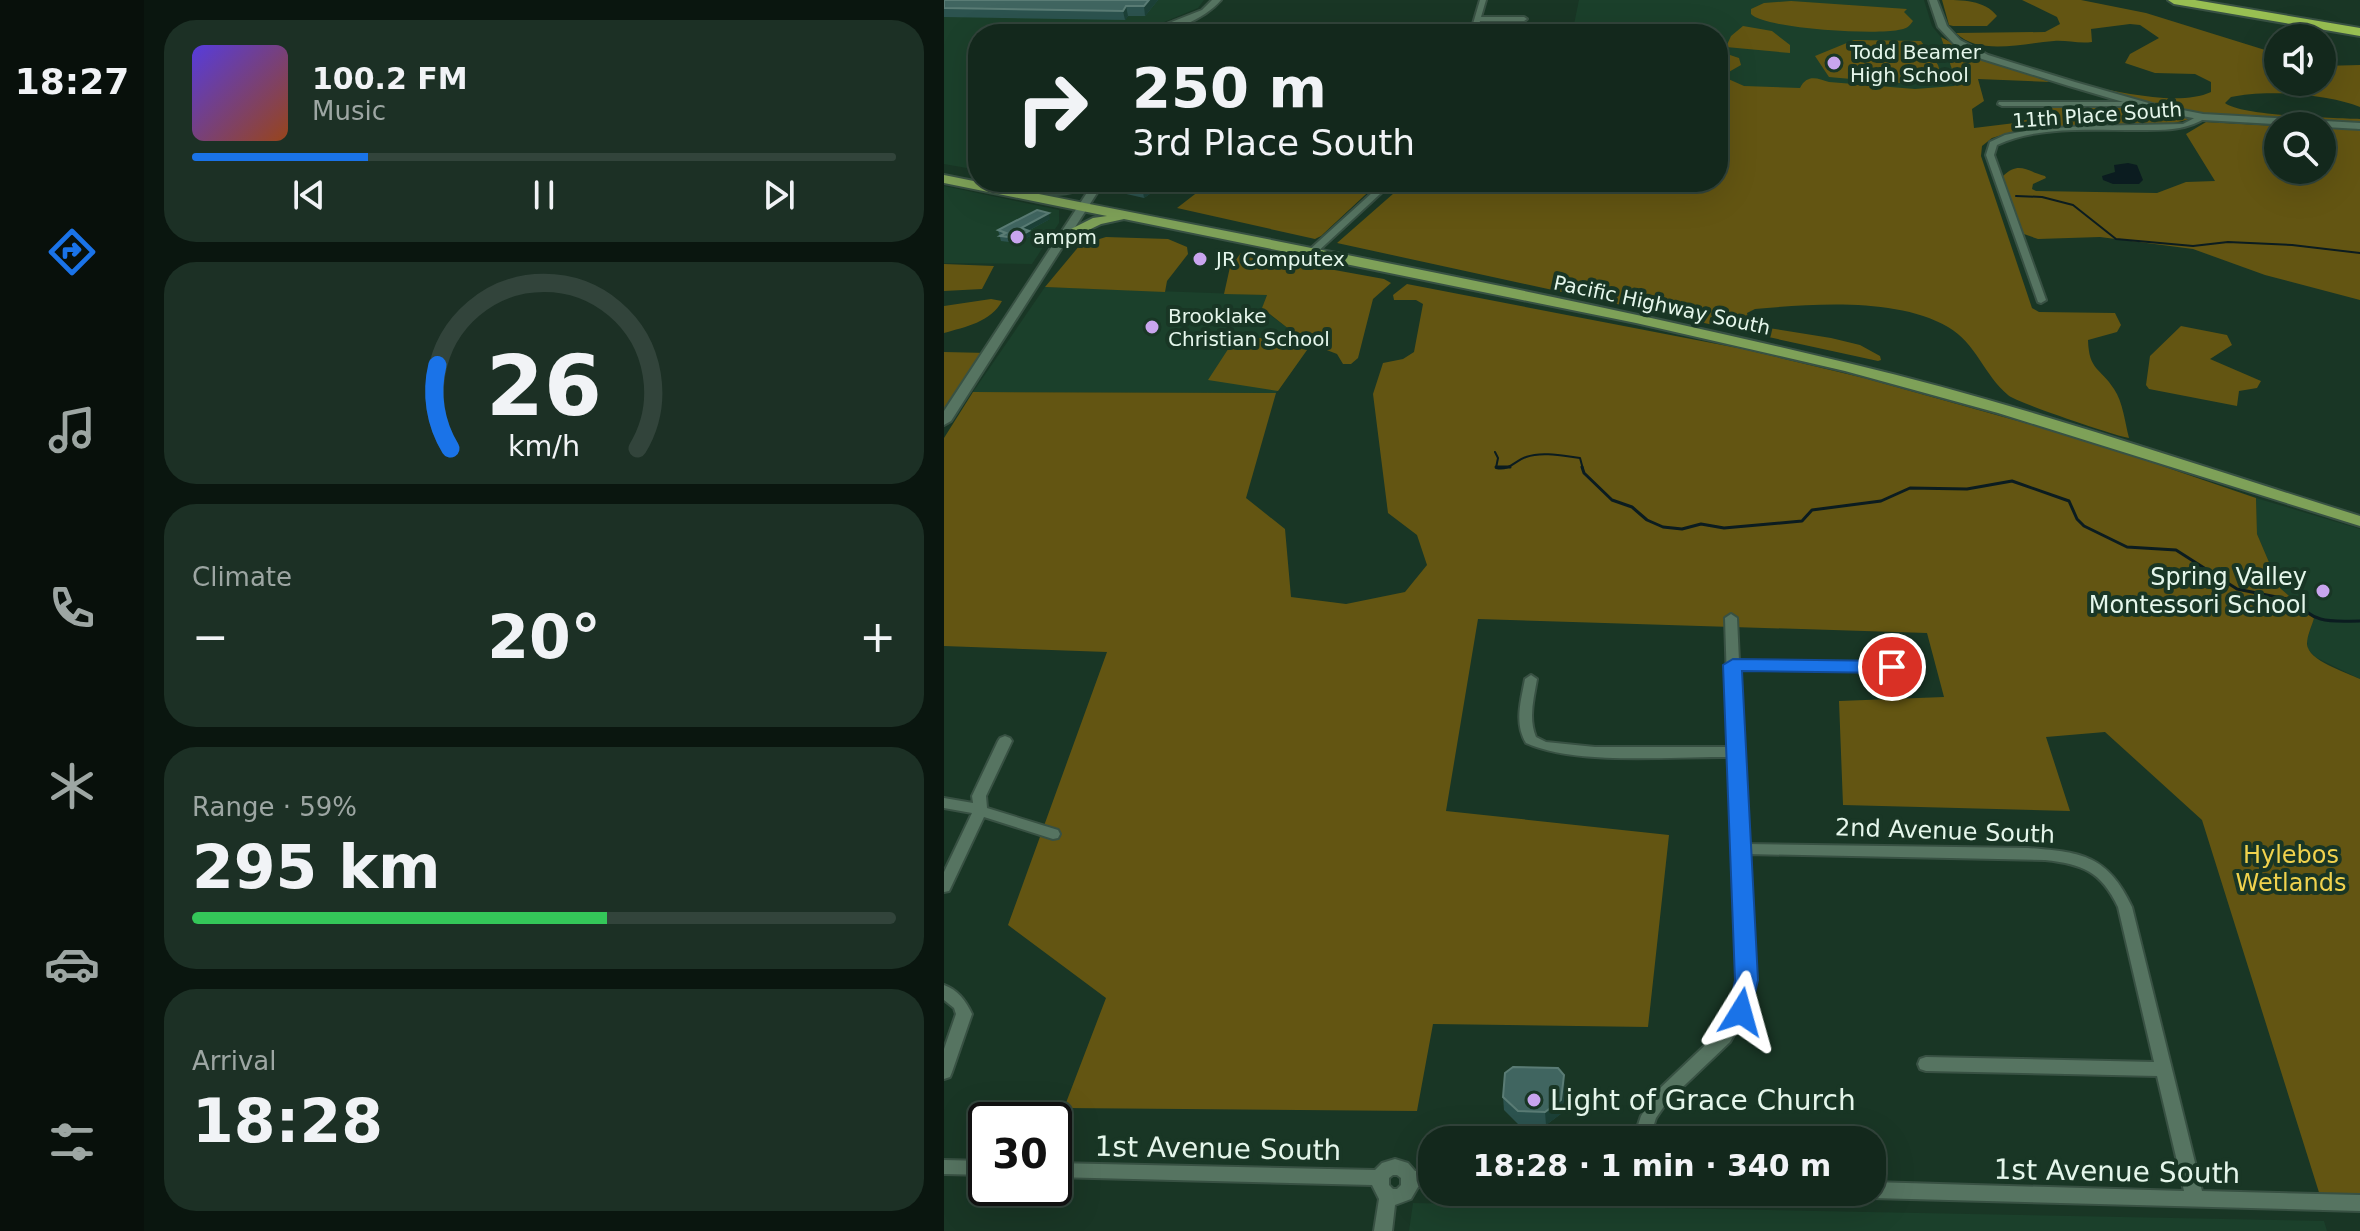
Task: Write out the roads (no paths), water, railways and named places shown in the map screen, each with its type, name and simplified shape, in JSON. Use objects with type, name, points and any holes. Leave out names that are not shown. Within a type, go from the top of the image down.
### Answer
[{"type":"highway","points":[[2174,0],[2360,32]]},
{"type":"highway","points":[[2237,0],[2360,21]]},
{"type":"highway","points":[[2336,35],[2360,39]]},
{"type":"main road","points":[[944,169],[968,174]]},
{"type":"main road","name":"Pacific Highway South","points":[[944,179],[968,183]]},
{"type":"main road","name":"Pacific Highway South","points":[[1020,192],[1715,331],[1876,369],[2360,514]]},
{"type":"main road","name":"Pacific Highway South","points":[[1051,192],[1137,219],[1314,250],[1848,367],[2003,410],[2360,521]]},
{"type":"main road","points":[[1062,239],[1102,220],[1137,219]]},
{"type":"street","points":[[1173,24],[1205,12],[1217,0]]},
{"type":"street","points":[[1476,24],[1483,0]]},
{"type":"street","points":[[1933,0],[1940,22],[1949,34],[1985,57],[2146,105],[2203,117],[2360,126]]},
{"type":"street","points":[[1477,19],[1524,19]]},
{"type":"street","points":[[2002,104],[2146,105]]},
{"type":"street","name":"11th Place South","points":[[2041,300],[1990,155],[1993,144],[2006,137],[2036,133],[2190,125],[2203,117]]},
{"type":"street","points":[[944,421],[1092,192]]},
{"type":"street","points":[[1314,250],[1378,192]]},
{"type":"street","points":[[1645,1126],[1659,1098],[1684,1073],[1713,1052],[1741,1012],[1746,980],[1734,752],[1731,618]]},
{"type":"street","points":[[1733,665],[1892,667]]},
{"type":"street","points":[[1531,679],[1526,731],[1531,740],[1544,746],[1574,751],[1734,752]]},
{"type":"street","points":[[944,887],[980,811],[979,796],[1005,741]]},
{"type":"street","points":[[944,803],[1053,834]]},
{"type":"street","name":"2nd Avenue South","points":[[1740,849],[1977,851],[2068,857],[2098,867],[2117,888],[2125,907],[2195,1199]]},
{"type":"street","points":[[944,991],[960,1004],[964,1014],[944,1072]]},
{"type":"street","points":[[1926,1064],[2163,1069]]},
{"type":"street","points":[[944,1167],[968,1168]]},
{"type":"street","points":[[1383,1231],[1388,1196],[1380,1187],[1381,1178],[1386,1172],[1398,1168],[1408,1172],[1411,1179],[1405,1193],[1388,1196]]},
{"type":"street","name":"1st Avenue South","points":[[1072,1170],[1381,1178]]},
{"type":"street","points":[[1411,1179],[1418,1179]]},
{"type":"street","name":"1st Avenue South","points":[[1886,1190],[2360,1203]]},
{"type":"waterway","points":[[2016,196],[2042,197],[2073,205],[2116,239],[2193,246],[2228,242],[2292,245],[2360,253]]},
{"type":"waterway","points":[[1495,452],[1498,458],[1496,467]]},
{"type":"waterway","points":[[1508,467],[1532,455],[1546,454],[1580,458],[1583,469]]},
{"type":"waterway","points":[[1496,467],[1508,467]]},
{"type":"waterway","points":[[1496,467],[1508,467]]},
{"type":"waterway","points":[[1582,467],[1584,473],[1612,500],[1632,507],[1647,520],[1663,527],[1682,529],[1701,524],[1724,528],[1802,521],[1812,510],[1881,501],[1910,488],[1967,489],[2012,481],[2069,501],[2077,519],[2084,526],[2127,547],[2176,550],[2237,589],[2296,601],[2317,618],[2360,621]]},
{"type":"place","name":"Todd Beamer High School","points":[[1834,63]]},
{"type":"place","name":"ampm","points":[[1017,237]]},
{"type":"place","name":"JR Computex","points":[[1200,259]]},
{"type":"place","name":"Brooklake Christian School","points":[[1152,327]]},
{"type":"place","name":"Spring Valley Montessori School","points":[[2323,591]]},
{"type":"place","name":"Light of Grace Church","points":[[1534,1100]]},
{"type":"park label","name":"Hylebos Wetlands","points":[[2291,869]]}]
